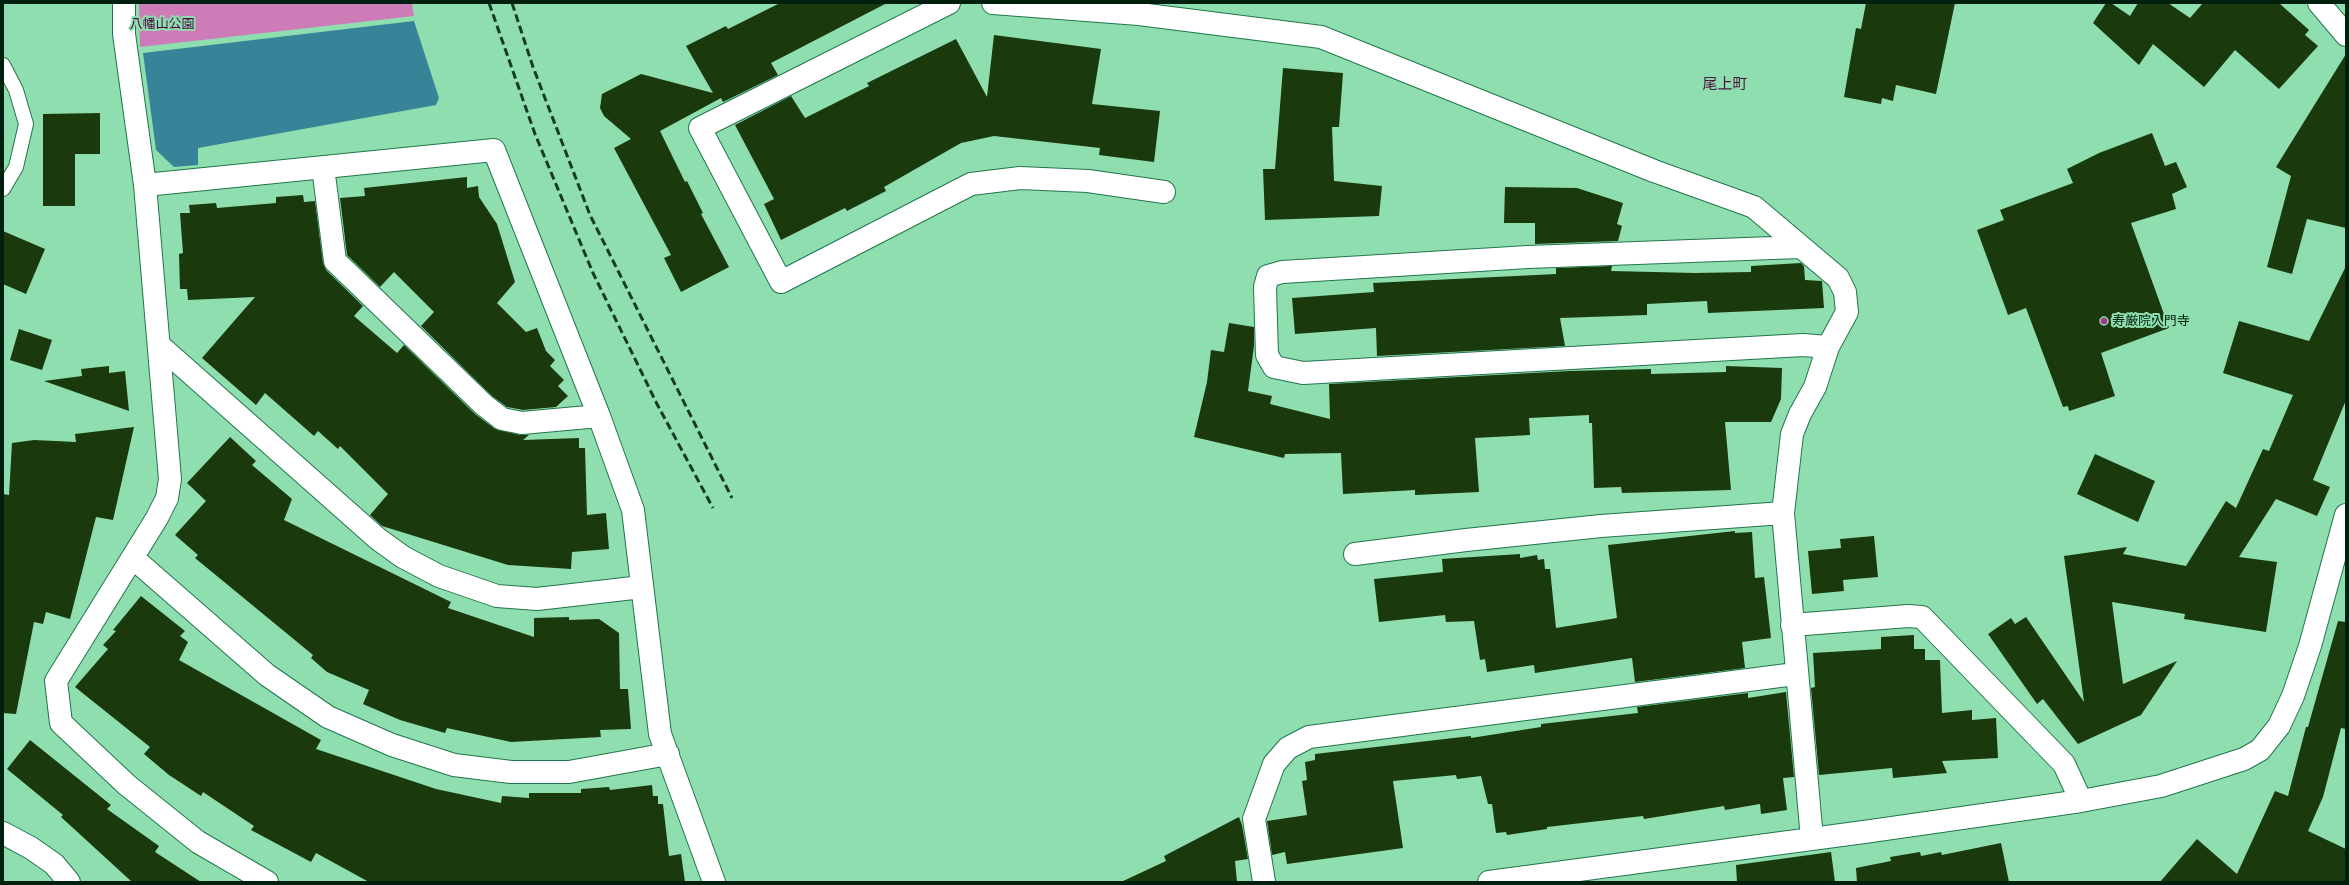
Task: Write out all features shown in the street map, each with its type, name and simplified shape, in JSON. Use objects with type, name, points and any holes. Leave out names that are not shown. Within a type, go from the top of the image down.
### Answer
[{"type":"street","points":[[124,3],[124,34],[145,185],[160,346],[170,479],[167,498],[133,558],[56,681],[61,724],[127,785],[198,842],[267,882]]},
{"type":"street","points":[[949,3],[700,128],[781,282],[971,184],[1028,178],[1088,181],[1164,192]]},
{"type":"street","points":[[993,3],[1140,8],[1321,37],[1654,171],[1754,207],[1800,248],[1838,278],[1845,292],[1847,312],[1828,347],[1815,387],[1800,414],[1792,434],[1782,513],[1795,674],[1812,839]]},
{"type":"street","points":[[2319,3],[2346,35]]},
{"type":"street","points":[[145,185],[494,150],[599,416],[633,510],[660,734],[714,882]]},
{"type":"street","points":[[323,167],[335,261],[484,406],[502,419],[522,424],[599,416]]},
{"type":"street","points":[[1800,248],[1528,257],[1282,272],[1268,276],[1265,287],[1267,355],[1274,367],[1303,373],[1803,345],[1828,347]]},
{"type":"street","points":[[160,346],[378,539],[403,557],[439,576],[497,596],[537,599],[642,587]]},
{"type":"street","points":[[1355,554],[1466,540],[1570,530],[1782,513]]},
{"type":"street","points":[[1489,882],[2081,801],[2161,786],[2244,759],[2260,750],[2279,726],[2293,696],[2310,646],[2346,515]]},
{"type":"street","points":[[133,558],[267,675],[328,717],[392,745],[454,765],[511,772],[569,772],[668,754]]},
{"type":"street","points":[[1792,625],[1908,616],[1922,617],[2064,764],[2081,801]]},
{"type":"street","points":[[1264,882],[1254,819],[1274,764],[1288,748],[1309,737],[1795,674]]},
{"type":"street","points":[[3,834],[31,848],[54,864],[69,882]]},
{"type":"lane","points":[[3,65],[16,90],[26,124],[24,141],[16,167],[3,189]]},
{"type":"green space","name":"八幡山公園","points":[[139,3],[412,3],[414,16],[140,47]]},
{"type":"water","points":[[414,21],[439,98],[436,105],[198,148],[198,165],[174,167],[156,150],[143,53]]},
{"type":"building","points":[[780,3],[887,3],[771,63],[778,75],[723,102],[721,98],[660,131],[685,182],[687,181],[703,213],[701,214],[729,267],[681,292],[664,258],[671,255],[614,148],[631,139],[604,116],[600,108],[602,94],[641,74],[713,93],[686,46],[726,26],[728,29]]},
{"type":"building","points":[[1866,3],[1955,3],[1936,94],[1896,85],[1893,101],[1882,98],[1881,104],[1844,97],[1856,28],[1861,29]]},
{"type":"building","points":[[2106,3],[2111,3],[2130,16],[2138,3],[2168,3],[2190,18],[2203,3],[2279,3],[2309,30],[2305,35],[2318,46],[2279,89],[2235,50],[2204,87],[2153,44],[2139,65],[2093,23]]},
{"type":"building","points":[[994,35],[1101,49],[1092,104],[1160,111],[1154,162],[1099,155],[1100,148],[994,136],[961,143],[884,187],[886,191],[847,211],[845,208],[781,240],[764,204],[774,199],[735,125],[791,96],[805,118],[869,86],[867,83],[956,39],[987,97]]},
{"type":"building","points":[[2346,54],[2346,228],[2307,219],[2292,274],[2267,267],[2291,176],[2276,167]]},
{"type":"building","points":[[1283,68],[1343,73],[1339,127],[1332,127],[1334,181],[1382,186],[1379,216],[1265,220],[1263,169],[1275,169]]},
{"type":"building","points":[[100,113],[100,154],[75,154],[75,206],[43,206],[43,114]]},
{"type":"building","points":[[2152,133],[2165,166],[2176,162],[2187,187],[2172,194],[2176,209],[2131,223],[2169,328],[2101,353],[2115,396],[2069,411],[2068,406],[2063,407],[2026,308],[2008,315],[1977,230],[2004,220],[2000,210],[2073,183],[2067,169],[2099,153]]},
{"type":"building","points":[[467,177],[467,188],[478,186],[479,197],[497,224],[515,282],[497,303],[526,332],[537,328],[546,351],[555,360],[550,366],[564,380],[558,386],[568,396],[556,407],[523,410],[507,407],[492,396],[421,326],[434,312],[394,272],[380,287],[347,255],[340,198],[365,196],[364,188]]},
{"type":"building","points":[[1505,187],[1577,188],[1623,203],[1617,224],[1622,226],[1618,241],[1535,244],[1535,223],[1504,223]]},
{"type":"building","points":[[303,195],[304,202],[315,201],[323,263],[326,270],[363,306],[354,316],[397,353],[404,345],[475,414],[495,429],[520,435],[529,435],[523,440],[579,438],[579,448],[585,448],[587,515],[606,513],[609,549],[572,552],[571,569],[508,565],[382,526],[370,515],[388,494],[340,446],[338,449],[318,431],[314,436],[265,393],[256,405],[202,358],[255,297],[188,300],[187,289],[180,289],[179,254],[183,253],[180,213],[190,213],[189,205],[216,203],[217,208],[276,203],[276,197]]},
{"type":"building","points":[[3,231],[45,249],[26,294],[3,284]]},
{"type":"building","points":[[1801,263],[1804,266],[1805,280],[1822,281],[1824,308],[1708,313],[1707,301],[1647,304],[1647,315],[1560,318],[1565,346],[1377,356],[1376,328],[1295,334],[1292,298],[1374,292],[1373,283],[1556,274],[1556,268],[1612,266],[1611,271],[1695,273],[1751,272],[1751,266]]},
{"type":"building","points":[[2346,266],[2346,400],[2313,480],[2330,487],[2317,516],[2276,499],[2239,557],[2277,562],[2266,632],[2184,619],[2185,614],[2112,602],[2123,684],[2177,661],[2141,715],[2078,744],[2043,699],[2037,704],[1988,634],[2011,618],[2015,624],[2026,617],[2084,702],[2064,556],[2127,547],[2123,554],[2186,566],[2226,501],[2236,508],[2263,449],[2269,451],[2293,395],[2223,373],[2239,321],[2309,341]]},
{"type":"building","points":[[1229,323],[1254,327],[1254,346],[1248,391],[1272,396],[1270,404],[1330,419],[1329,384],[1569,371],[1651,369],[1651,374],[1726,372],[1726,366],[1782,368],[1781,399],[1771,422],[1725,422],[1731,490],[1622,493],[1621,487],[1594,488],[1592,423],[1589,423],[1589,415],[1529,418],[1530,435],[1475,438],[1479,492],[1415,495],[1415,490],[1343,494],[1341,453],[1285,454],[1284,458],[1194,437],[1207,382],[1211,350],[1224,352]]},
{"type":"building","points":[[19,329],[52,340],[42,370],[10,360]]},
{"type":"building","points":[[109,366],[109,373],[125,371],[129,411],[44,381],[82,376],[81,369]]},
{"type":"building","points":[[134,427],[113,520],[96,517],[70,619],[46,612],[43,624],[34,622],[16,714],[3,713],[3,494],[9,495],[12,443],[34,440],[76,442],[75,434]]},
{"type":"building","points":[[230,437],[256,461],[252,465],[292,499],[284,520],[451,602],[448,608],[534,637],[534,618],[569,617],[569,620],[599,619],[619,633],[620,689],[628,689],[631,729],[600,730],[601,737],[511,742],[447,728],[445,733],[400,720],[363,704],[369,690],[327,672],[311,658],[313,655],[195,558],[198,555],[175,535],[206,501],[187,483]]},
{"type":"building","points":[[2095,454],[2155,481],[2138,522],[2077,494]]},
{"type":"building","points":[[1735,531],[1735,533],[1752,532],[1755,578],[1764,577],[1771,638],[1742,642],[1745,668],[1635,682],[1632,658],[1535,673],[1534,665],[1487,672],[1485,659],[1480,660],[1474,621],[1446,622],[1445,615],[1379,622],[1374,579],[1443,572],[1442,559],[1520,554],[1520,558],[1537,555],[1538,560],[1544,559],[1545,569],[1550,569],[1556,628],[1617,618],[1608,545]]},
{"type":"building","points":[[1874,536],[1878,577],[1843,580],[1844,591],[1812,594],[1808,551],[1841,548],[1840,539]]},
{"type":"building","points":[[141,596],[185,631],[180,636],[188,642],[179,660],[321,740],[316,749],[436,789],[501,803],[502,796],[529,798],[529,793],[581,793],[581,789],[609,787],[610,790],[652,785],[653,796],[658,796],[658,804],[663,804],[669,856],[681,854],[685,882],[369,882],[316,853],[311,862],[251,830],[254,826],[203,792],[201,796],[169,775],[144,754],[150,747],[75,687],[108,649],[103,645],[116,631],[113,630]]},
{"type":"building","points":[[2338,621],[2346,622],[2346,729],[2341,728],[2323,797],[2308,831],[2346,849],[2346,882],[2160,882],[2197,839],[2237,874],[2275,791],[2288,796],[2306,727],[2308,727]]},
{"type":"building","points":[[1914,635],[1914,649],[1925,649],[1925,660],[1940,660],[1942,713],[1972,710],[1972,720],[1996,718],[1998,758],[1942,761],[1947,773],[1893,778],[1892,768],[1819,775],[1811,688],[1815,687],[1813,653],[1881,649],[1881,637]]},
{"type":"building","points":[[1786,692],[1794,777],[1783,778],[1787,810],[1761,814],[1760,804],[1725,810],[1724,806],[1644,819],[1643,816],[1547,827],[1547,829],[1507,835],[1506,832],[1496,833],[1492,804],[1488,804],[1481,776],[1457,779],[1456,775],[1393,781],[1403,848],[1287,864],[1285,852],[1272,855],[1267,821],[1307,815],[1302,781],[1307,780],[1305,762],[1315,760],[1315,754],[1471,736],[1471,738],[1541,727],[1541,724],[1638,713],[1637,707],[1748,693],[1748,698]]},
{"type":"building","points":[[30,740],[111,805],[107,809],[159,846],[155,852],[201,882],[132,882],[61,817],[63,815],[7,769]]},
{"type":"building","points":[[1239,817],[1242,825],[1248,859],[1235,861],[1237,882],[1121,882],[1166,861],[1164,856]]},
{"type":"building","points":[[2001,843],[2009,882],[1857,882],[1856,868],[1891,861],[1890,857],[1920,852],[1921,856],[1941,852],[1942,855]]},
{"type":"building","points":[[1831,852],[1835,882],[1737,882],[1736,865]]},
{"type":"railway","points":[[489,3],[535,134],[593,273],[657,404],[713,508]]},
{"type":"railway","points":[[512,3],[533,67],[590,215],[732,498]]},
{"type":"place","name":"寿厳院入門寺","points":[[2104,321]]},
{"type":"district","name":"尾上町","points":[[1725,85]]}]
